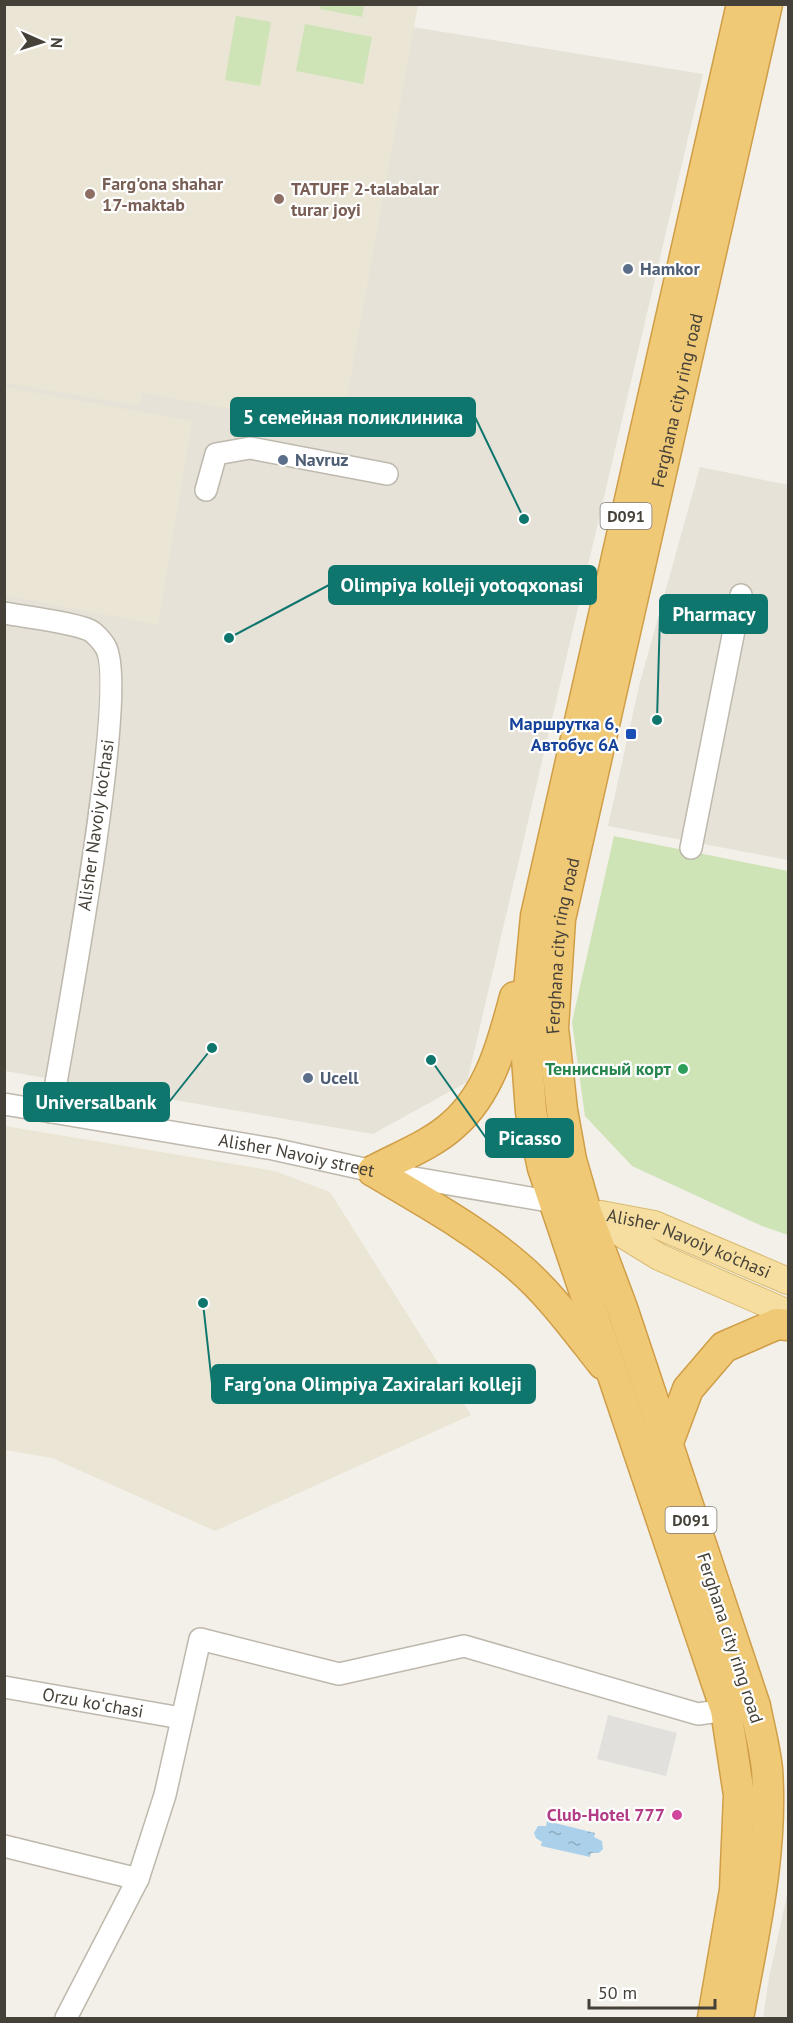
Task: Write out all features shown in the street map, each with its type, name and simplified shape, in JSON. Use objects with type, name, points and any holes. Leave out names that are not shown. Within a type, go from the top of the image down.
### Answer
[{"type":"highway","name":"Ferghana city ring road","points":[[713,2019],[735,1890],[739,1796],[726,1710],[543,1168],[531,1112],[525,1031],[536,916],[742,4]]},
{"type":"highway","name":"Ferghana city ring road","points":[[738,2019],[763,1882],[768,1830],[766,1768],[755,1707],[616,1292],[586,1212],[564,1120],[553,1028],[560,919],[767,4]]},
{"type":"highway","points":[[536,916],[504,1039],[474,1102],[453,1125],[373,1172],[458,1223],[516,1264],[561,1312],[617,1383]]},
{"type":"highway","points":[[667,1444],[688,1389],[724,1347],[777,1324],[789,1325]]},
{"type":"main road","name":"Alisher Navoiy street","points":[[554,1202],[586,1212]]},
{"type":"main road","name":"Alisher Navoiy ko'chasi","points":[[586,1212],[654,1224],[789,1281]]},
{"type":"main road","points":[[586,1212],[659,1257],[789,1313]]},
{"type":"street","points":[[206,490],[216,454],[250,448],[387,474]]},
{"type":"street","points":[[691,848],[741,595]]},
{"type":"street","name":"Alisher Navoiy ko'chasi","points":[[4,613],[91,630],[106,647],[110,682],[111,723],[99,816],[51,1112]]},
{"type":"street","name":"Alisher Navoiy street","points":[[4,1104],[273,1149],[373,1172],[554,1202]]},
{"type":"street","points":[[66,2019],[138,1879],[165,1795],[200,1639],[339,1674],[464,1646],[698,1714],[726,1710]]},
{"type":"street","name":"Orzu koʻchasi","points":[[4,1687],[181,1718]]},
{"type":"street","points":[[4,1846],[138,1879]]},
{"type":"shaded area","points":[[4,5],[276,5],[703,74],[467,1082],[373,1134],[5,1071]]},
{"type":"shaded area","points":[[4,5],[418,5],[341,429],[143,393],[140,406],[5,383]]},
{"type":"shaded area","points":[[4,387],[192,421],[158,625],[5,595]]},
{"type":"shaded area","points":[[700,467],[788,485],[788,860],[608,826],[639,686]]},
{"type":"shaded area","points":[[5,1126],[275,1171],[330,1192],[471,1415],[215,1531],[52,1458],[5,1450]]},
{"type":"shaded area","points":[[608,1715],[677,1733],[666,1776],[597,1759]]},
{"type":"shaded area","points":[[788,1890],[788,2018],[763,2018],[769,1978]]},
{"type":"green space","points":[[321,4],[364,5],[362,17],[320,9]]},
{"type":"green space","points":[[236,16],[271,22],[260,86],[225,80]]},
{"type":"green space","points":[[305,24],[372,37],[363,84],[296,71]]},
{"type":"green space","name":"Теннисный корт","points":[[614,836],[788,871],[788,1235],[762,1226],[632,1166],[585,1116],[572,1022]]},
{"type":"water","points":[[547,1821],[595,1833],[594,1837],[602,1841],[603,1849],[599,1853],[591,1853],[590,1857],[541,1846],[542,1842],[536,1838],[534,1833],[538,1826],[546,1826]]},
{"type":"place","name":"Farg'ona shahar 17-maktab","points":[[90,194]]},
{"type":"place","name":"TATUFF 2-talabalar turar joyi","points":[[279,199]]},
{"type":"place","name":"Hamkor","points":[[628,269]]},
{"type":"place","name":"Navruz","points":[[283,460]]},
{"type":"place","name":"5 семейная поликлиника","points":[[524,519]]},
{"type":"place","name":"Olimpiya kolleji yotoqxonasi","points":[[229,638]]},
{"type":"place","name":"Pharmacy","points":[[657,720]]},
{"type":"place","name":"Маршрутка 6, Автобус 6А","points":[[631,734]]},
{"type":"place","name":"Universalbank","points":[[212,1048]]},
{"type":"place","name":"Picasso","points":[[431,1060]]},
{"type":"place","name":"Теннисный корт","points":[[683,1069]]},
{"type":"place","name":"Ucell","points":[[308,1078]]},
{"type":"place","name":"Farg'ona Olimpiya Zaxiralari kolleji","points":[[203,1303]]},
{"type":"place","name":"Club-Hotel 777","points":[[677,1815]]}]
